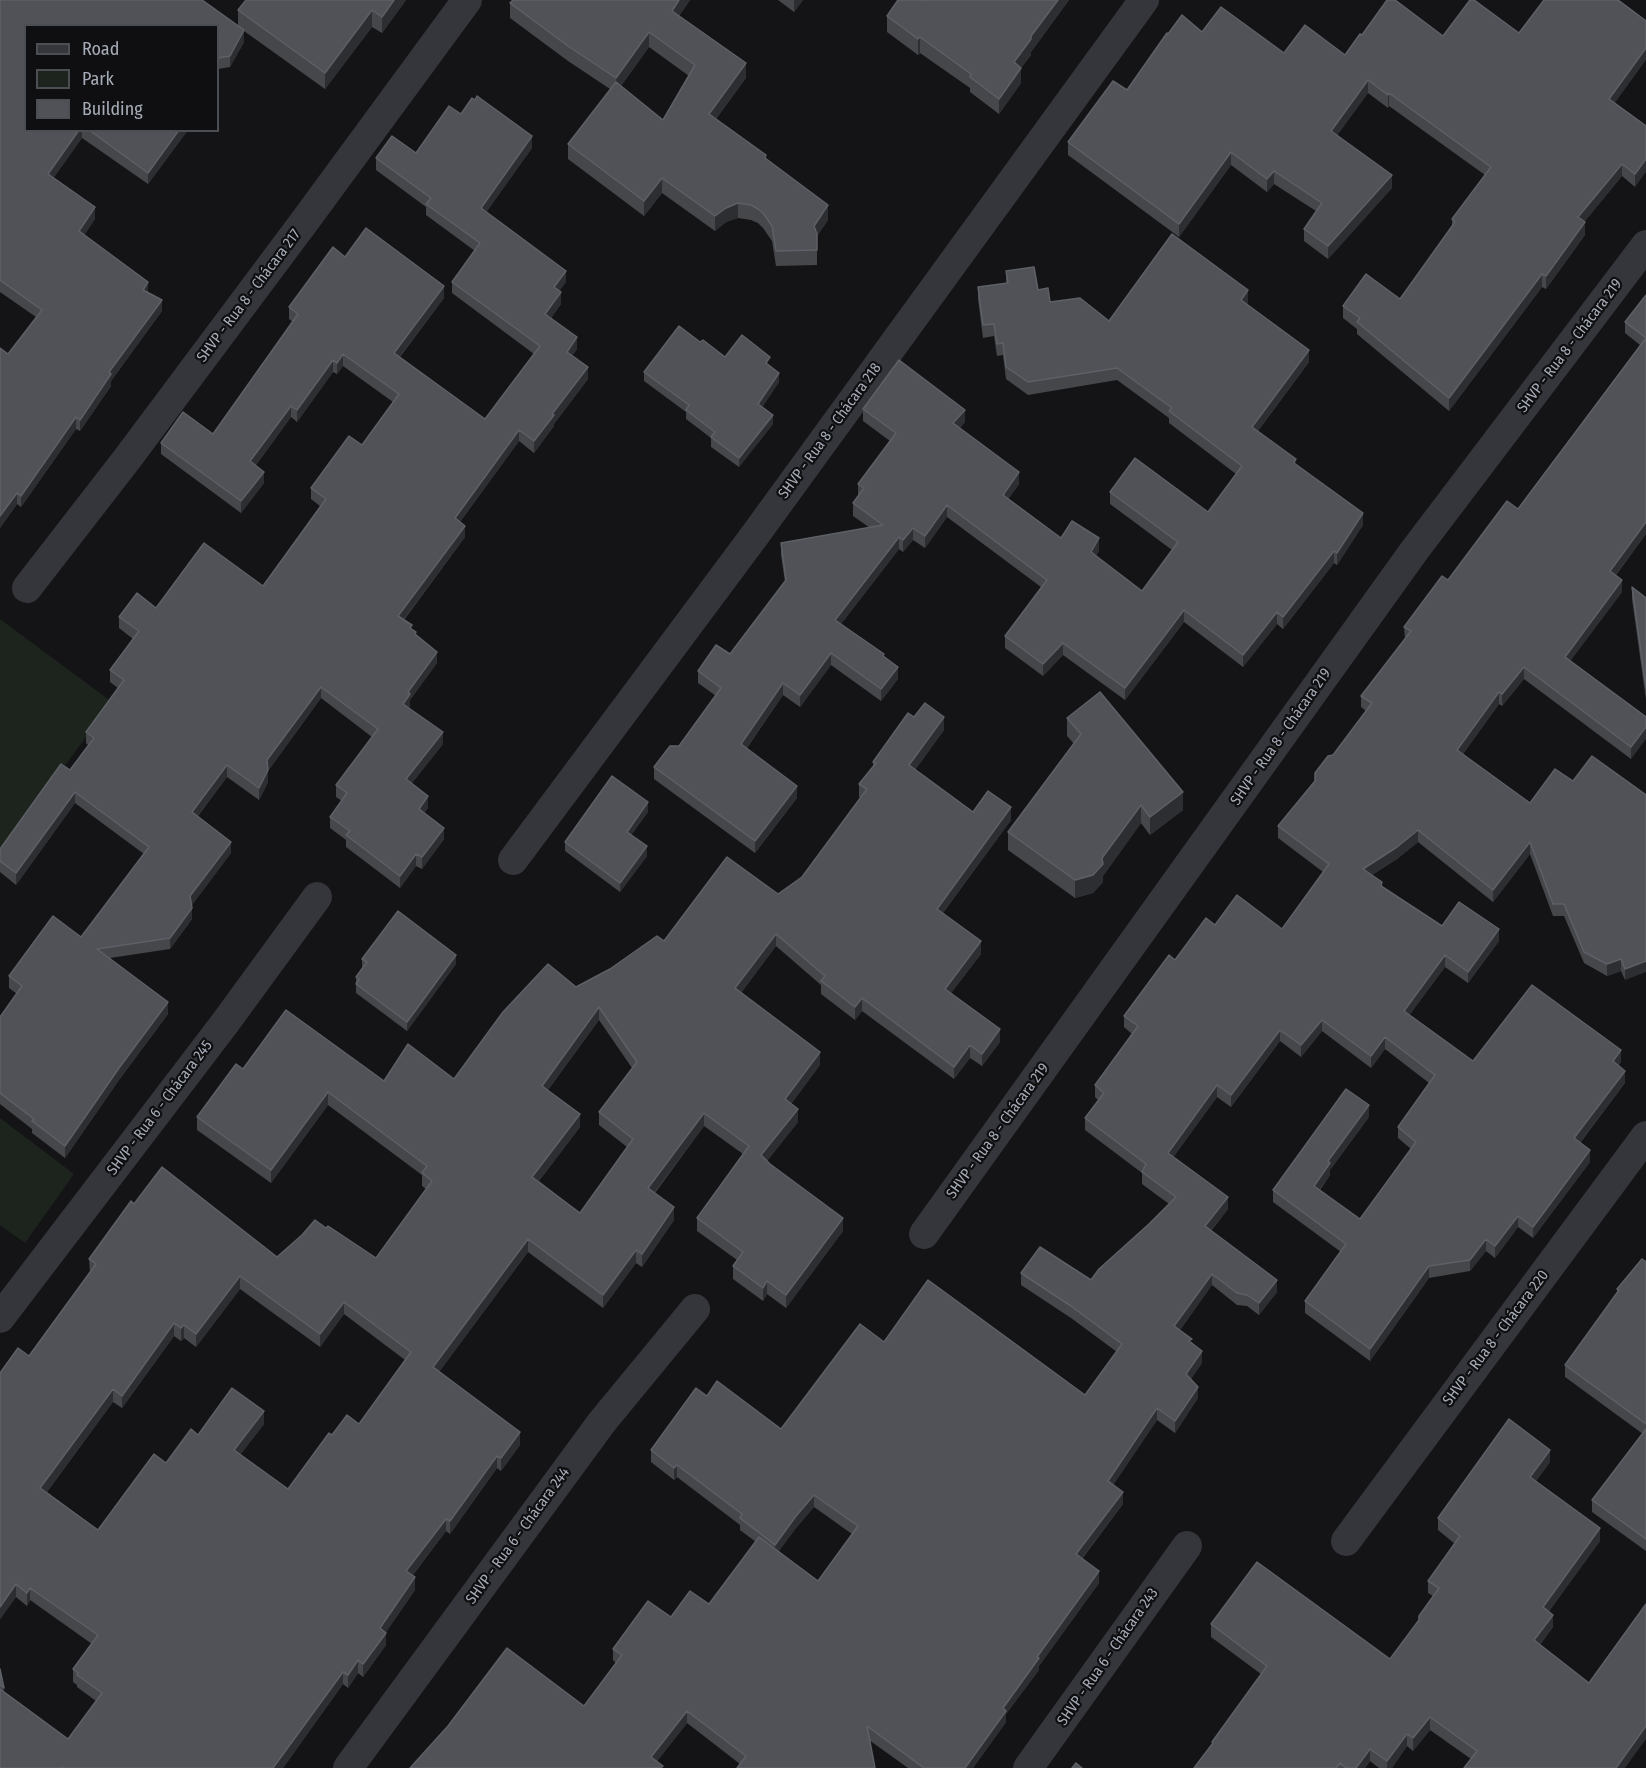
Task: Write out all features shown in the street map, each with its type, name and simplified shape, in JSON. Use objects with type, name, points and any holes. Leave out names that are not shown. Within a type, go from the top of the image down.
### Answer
[{"type":"street","name":"SHVP - Rua 8 - Chácara 217","points":[[27,588],[242,305],[467,0]]},
{"type":"street","name":"SHVP - Rua 8 - Chácara 218","points":[[513,860],[748,544],[1144,0]]},
{"type":"street","name":"SHVP - Rua 8 - Chácara 219","points":[[924,1234],[1414,551],[1646,245]]},
{"type":"street","name":"SHVP - Rua 6 - Chácara 245","points":[[0,1318],[218,1032],[317,897]]},
{"type":"street","name":"SHVP - Rua 8 - Chácara 220","points":[[1346,1541],[1646,1136]]},
{"type":"street","name":"SHVP - Rua 6 - Chácara 244","points":[[348,1768],[602,1422],[695,1309]]},
{"type":"street","name":"SHVP - Rua 6 - Chácara 243","points":[[1028,1768],[1187,1546]]},
{"type":"green space","points":[[0,619],[112,702],[0,853]]},
{"type":"green space","points":[[0,1118],[74,1174],[25,1243],[0,1225]]},
{"type":"building","points":[[0,0],[202,0],[244,30],[230,56],[219,58],[219,24],[24,24],[24,132],[78,132],[48,174],[95,207],[79,231],[148,282],[143,290],[162,300],[109,372],[111,374],[80,420],[76,417],[21,496],[17,493],[0,516],[0,348],[8,354],[42,310],[0,280]]},
{"type":"building","points":[[246,0],[394,0],[382,17],[372,10],[325,73],[238,10]]},
{"type":"building","points":[[513,0],[679,0],[672,11],[746,63],[709,114],[766,155],[765,158],[828,205],[814,226],[817,234],[817,250],[776,251],[772,226],[758,209],[751,205],[738,203],[715,216],[662,178],[644,201],[568,144],[616,82],[663,120],[695,65],[649,32],[616,78],[510,3]]},
{"type":"building","points":[[898,0],[1058,0],[1014,62],[1021,68],[999,99],[970,77],[971,74],[887,16]]},
{"type":"building","points":[[1387,0],[1395,0],[1443,36],[1470,0],[1474,0],[1519,33],[1544,0],[1618,0],[1646,21],[1646,48],[1609,99],[1646,126],[1646,159],[1635,174],[1622,164],[1578,217],[1585,222],[1546,276],[1542,274],[1449,398],[1357,322],[1360,318],[1343,306],[1366,274],[1400,299],[1455,222],[1452,219],[1491,167],[1389,93],[1388,95],[1368,80],[1331,131],[1392,175],[1328,246],[1304,229],[1322,203],[1274,171],[1267,179],[1231,152],[1179,224],[1068,142],[1113,81],[1127,90],[1182,15],[1202,32],[1221,7],[1284,53],[1305,25],[1345,55]]},
{"type":"building","points":[[477,96],[532,136],[481,208],[566,271],[554,287],[561,292],[545,314],[577,337],[567,352],[588,367],[534,441],[519,430],[455,518],[465,526],[398,616],[412,625],[410,628],[416,632],[415,634],[437,652],[408,692],[410,694],[403,704],[443,732],[406,779],[428,796],[419,809],[444,828],[422,857],[416,854],[400,876],[346,835],[350,831],[330,817],[347,793],[336,785],[378,729],[321,687],[267,760],[268,770],[259,788],[227,765],[192,812],[231,842],[190,896],[192,908],[170,938],[97,949],[168,1002],[65,1146],[0,1093],[0,1017],[22,986],[9,976],[53,916],[81,937],[149,847],[75,792],[16,873],[0,861],[0,849],[61,764],[70,770],[94,738],[86,732],[124,680],[110,670],[139,631],[119,617],[137,593],[156,608],[204,543],[263,586],[326,499],[311,488],[349,436],[362,445],[399,394],[343,354],[337,363],[333,360],[297,410],[291,406],[250,461],[264,472],[241,501],[161,443],[183,412],[213,434],[298,314],[289,307],[333,247],[345,257],[366,228],[444,286],[394,353],[485,419],[540,346],[452,282],[480,243],[426,204],[431,198],[376,158],[392,136],[416,153],[449,106],[461,114],[472,98],[475,100]]},
{"type":"building","points":[[92,132],[178,132],[148,173]]},
{"type":"building","points":[[1172,234],[1248,290],[1241,300],[1309,350],[1252,427],[1296,459],[1294,463],[1363,513],[1337,553],[1334,551],[1283,617],[1277,612],[1243,655],[1184,610],[1125,688],[1063,643],[1043,664],[1005,636],[1047,580],[947,505],[925,536],[913,528],[903,540],[899,537],[835,620],[884,654],[883,656],[898,667],[881,689],[831,653],[800,695],[783,683],[741,744],[797,786],[755,841],[654,767],[670,746],[679,746],[721,688],[698,671],[716,645],[730,654],[786,580],[781,543],[883,525],[853,503],[864,488],[858,484],[896,433],[863,409],[899,360],[965,410],[953,423],[1019,472],[1003,495],[1061,538],[1072,521],[1099,538],[1091,552],[1142,591],[1178,542],[1110,492],[1135,458],[1208,512],[1242,466],[1169,411],[1172,408],[1117,368],[1028,382],[1006,367],[1003,343],[997,344],[994,324],[983,325],[978,287],[1008,283],[1006,271],[1034,267],[1038,290],[1048,288],[1050,302],[1080,298],[1109,321]]},
{"type":"building","points":[[1646,295],[1646,338],[1625,322]]},
{"type":"building","points":[[679,326],[700,342],[703,340],[725,357],[742,335],[770,357],[766,363],[779,373],[758,404],[773,415],[739,458],[711,437],[715,432],[686,410],[689,405],[644,372]]},
{"type":"building","points":[[1646,338],[1646,522],[1610,571],[1622,580],[1565,657],[1646,717],[1646,727],[1631,747],[1524,667],[1502,694],[1499,692],[1457,750],[1530,803],[1555,769],[1573,781],[1592,756],[1646,795],[1646,961],[1625,969],[1621,959],[1607,964],[1584,952],[1564,904],[1553,904],[1530,842],[1493,890],[1418,830],[1363,869],[1382,882],[1381,886],[1442,926],[1459,902],[1499,929],[1468,972],[1445,955],[1404,1011],[1473,1061],[1532,985],[1621,1050],[1613,1061],[1625,1071],[1574,1138],[1590,1150],[1533,1227],[1518,1216],[1495,1246],[1486,1239],[1470,1260],[1429,1266],[1370,1349],[1305,1301],[1346,1244],[1273,1190],[1346,1089],[1369,1105],[1328,1161],[1330,1163],[1314,1186],[1360,1219],[1416,1142],[1398,1127],[1435,1075],[1385,1037],[1371,1056],[1322,1020],[1301,1045],[1280,1030],[1231,1095],[1217,1085],[1168,1153],[1228,1197],[1205,1226],[1277,1280],[1259,1303],[1247,1295],[1237,1293],[1212,1274],[1174,1326],[1192,1339],[1189,1341],[1202,1351],[1186,1374],[1198,1387],[1175,1421],[1157,1408],[1108,1481],[1123,1492],[1076,1554],[1099,1571],[1037,1657],[1039,1658],[1003,1708],[1006,1711],[965,1768],[924,1768],[867,1726],[875,1768],[737,1768],[746,1756],[687,1711],[651,1757],[663,1766],[661,1768],[410,1768],[448,1726],[507,1648],[584,1706],[622,1655],[613,1649],[648,1601],[671,1617],[690,1591],[709,1604],[759,1537],[818,1581],[858,1526],[814,1495],[775,1545],[740,1518],[742,1514],[677,1465],[674,1468],[651,1450],[696,1388],[707,1396],[717,1381],[781,1429],[860,1324],[884,1342],[928,1280],[1085,1395],[1122,1344],[1021,1273],[1040,1247],[1091,1280],[1099,1269],[1176,1197],[1142,1172],[1146,1164],[1085,1118],[1104,1093],[1095,1085],[1138,1026],[1124,1016],[1169,955],[1175,960],[1206,918],[1215,925],[1237,895],[1282,929],[1329,864],[1278,826],[1315,781],[1315,773],[1328,756],[1333,755],[1372,703],[1361,696],[1411,631],[1404,627],[1442,576],[1448,580],[1507,501],[1518,509]]},
{"type":"building","points":[[1632,587],[1646,598],[1646,688]]},
{"type":"building","points":[[1100,692],[1183,792],[1150,817],[1141,805],[1102,858],[1103,864],[1093,875],[1075,880],[1008,832],[1081,734],[1067,718]]},
{"type":"building","points":[[925,703],[944,717],[909,765],[973,812],[988,791],[1011,807],[937,909],[981,941],[945,989],[1000,1029],[982,1054],[970,1045],[954,1067],[862,998],[855,1007],[821,981],[825,976],[776,934],[735,988],[820,1052],[785,1099],[798,1109],[761,1155],[843,1218],[786,1295],[767,1281],[763,1288],[733,1266],[743,1252],[697,1218],[749,1146],[704,1113],[648,1188],[674,1207],[642,1254],[636,1250],[603,1295],[528,1239],[433,1367],[520,1432],[501,1458],[497,1456],[450,1521],[446,1519],[406,1571],[415,1577],[380,1628],[386,1633],[363,1664],[358,1660],[348,1675],[343,1672],[273,1768],[0,1768],[0,1689],[68,1739],[102,1693],[77,1675],[78,1673],[73,1669],[98,1635],[30,1588],[27,1593],[16,1584],[0,1607],[0,1373],[18,1348],[29,1356],[96,1264],[89,1259],[131,1201],[134,1204],[162,1167],[277,1257],[315,1220],[376,1258],[432,1181],[422,1173],[427,1166],[328,1092],[271,1170],[197,1117],[236,1064],[243,1069],[286,1010],[384,1081],[408,1044],[454,1079],[503,1012],[548,964],[576,987],[610,969],[657,936],[664,941],[727,857],[778,894],[802,877],[867,789],[859,784],[876,763],[873,762],[908,713],[914,717]],"holes":[[[599,1007],[637,1062],[599,1112],[633,1139],[580,1213],[532,1177],[580,1114],[542,1086]],[[240,1276],[320,1334],[344,1302],[411,1352],[359,1424],[347,1415],[332,1435],[329,1433],[288,1489],[234,1450],[264,1411],[232,1388],[198,1435],[191,1429],[166,1463],[154,1454],[98,1530],[40,1488],[113,1389],[122,1396],[174,1323],[181,1328],[184,1325],[196,1334]]]},
{"type":"building","points":[[612,776],[648,802],[627,832],[647,846],[620,883],[565,842]]},
{"type":"building","points":[[398,911],[456,955],[407,1022],[356,984],[359,979],[356,977],[367,962],[362,959]]},
{"type":"building","points":[[1642,1259],[1646,1262],[1646,1424],[1565,1365],[1619,1290],[1617,1289]]},
{"type":"building","points":[[1509,1419],[1550,1450],[1530,1477],[1600,1528],[1543,1607],[1553,1615],[1534,1640],[1589,1683],[1646,1604],[1646,1726],[1616,1768],[1464,1768],[1477,1751],[1430,1717],[1413,1738],[1407,1734],[1387,1761],[1370,1749],[1356,1768],[1346,1768],[1340,1763],[1336,1768],[1194,1768],[1267,1666],[1211,1624],[1257,1562],[1390,1659],[1439,1588],[1428,1581],[1460,1536],[1438,1518]]},
{"type":"building","points":[[1646,1429],[1646,1539],[1592,1500]]},
{"type":"building","points":[[0,1669],[4,1688],[0,1685]]},
{"type":"building","points":[[1076,1763],[1082,1768],[1072,1768]]}]
